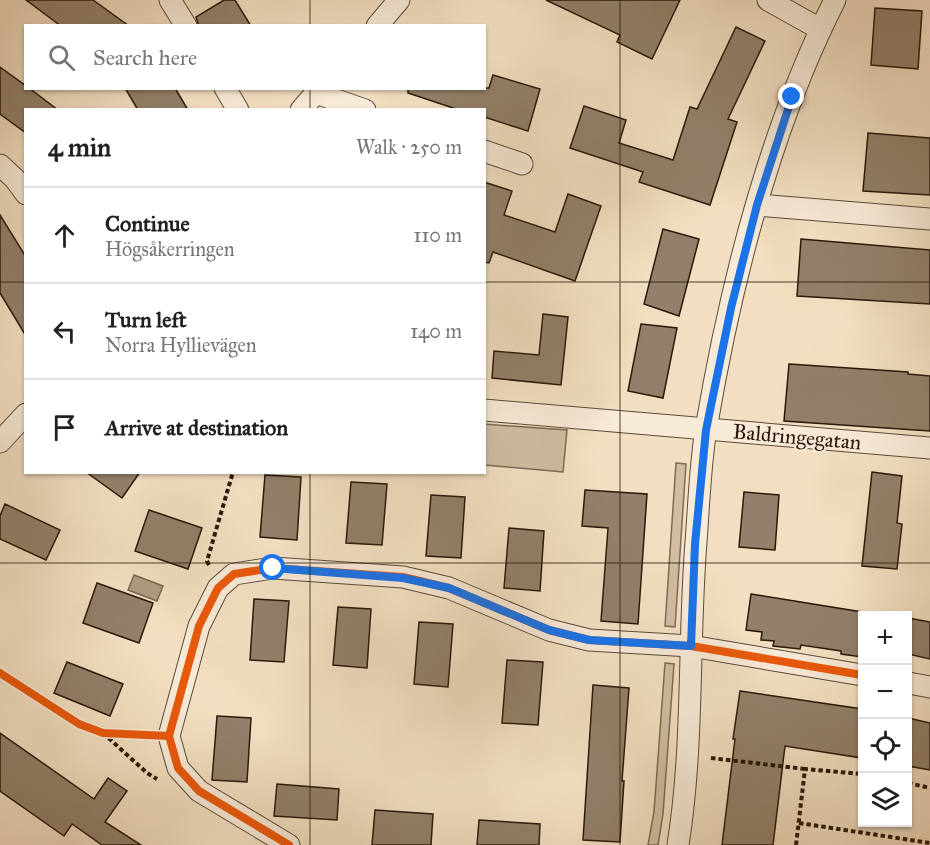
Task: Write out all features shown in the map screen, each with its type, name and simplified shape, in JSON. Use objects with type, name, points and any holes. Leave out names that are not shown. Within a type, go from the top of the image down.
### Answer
[{"type":"street","points":[[170,0],[185,24]]},
{"type":"street","points":[[378,24],[399,0]]},
{"type":"street","points":[[768,0],[820,29]]},
{"type":"street","points":[[678,845],[687,756],[695,544],[706,430],[731,308],[757,205],[792,97],[820,29],[835,0]]},
{"type":"street","points":[[226,90],[237,108]]},
{"type":"street","points":[[303,108],[318,91],[359,108]]},
{"type":"street","points":[[486,152],[522,164]]},
{"type":"street","points":[[0,165],[24,191]]},
{"type":"street","points":[[757,205],[930,219]]},
{"type":"street","name":"Baldringegatan","points":[[486,410],[930,448]]},
{"type":"street","points":[[0,442],[24,416]]},
{"type":"street","points":[[289,845],[199,791],[178,768],[169,736],[199,626],[218,588],[234,574],[273,568],[403,578],[449,588],[549,630],[589,640],[691,646],[858,674]]},
{"type":"street","points":[[912,684],[930,687]]},
{"type":"path","points":[[218,588],[207,561],[232,474]]},
{"type":"path","points":[[687,756],[858,774]]},
{"type":"path","points":[[796,845],[805,769]]},
{"type":"path","points":[[912,784],[930,788]]},
{"type":"path","points":[[799,823],[930,843]]},
{"type":"shaded area","points":[[486,424],[567,430],[563,472],[486,465]]},
{"type":"shaded area","points":[[676,463],[686,464],[675,627],[665,626]]},
{"type":"shaded area","points":[[134,575],[163,586],[157,601],[128,590]]},
{"type":"shaded area","points":[[665,663],[674,664],[663,814],[658,845],[648,845],[654,812]]},
{"type":"building","points":[[26,0],[93,0],[126,24],[58,24]]},
{"type":"building","points":[[224,0],[235,0],[250,24],[198,24],[196,17]]},
{"type":"building","points":[[546,0],[680,0],[652,59],[617,42],[620,35]]},
{"type":"building","points":[[875,8],[922,11],[918,69],[871,65]]},
{"type":"building","points":[[736,27],[765,41],[728,119],[737,122],[710,205],[639,182],[643,172],[570,148],[584,106],[626,120],[619,143],[673,160],[690,107],[697,109]]},
{"type":"building","points":[[0,67],[24,85],[24,90],[32,90],[55,108],[24,108],[24,132],[0,114]]},
{"type":"building","points":[[493,75],[540,89],[528,131],[486,118],[486,108],[453,108],[408,93],[408,90],[486,90],[489,88]]},
{"type":"building","points":[[126,90],[176,90],[187,108],[137,108]]},
{"type":"building","points":[[868,133],[930,138],[930,195],[863,191]]},
{"type":"building","points":[[486,183],[512,191],[504,215],[555,232],[568,194],[601,206],[575,281],[493,252],[489,263],[486,262]]},
{"type":"building","points":[[0,215],[24,254],[24,333],[0,293]]},
{"type":"building","points":[[663,229],[699,239],[679,316],[644,304]]},
{"type":"building","points":[[801,239],[930,250],[930,304],[797,296]]},
{"type":"building","points":[[543,314],[568,317],[561,385],[492,378],[494,351],[539,355]]},
{"type":"building","points":[[641,324],[677,328],[663,398],[628,391]]},
{"type":"building","points":[[789,364],[908,372],[908,374],[930,376],[930,431],[784,421]]},
{"type":"building","points":[[872,472],[902,476],[897,523],[902,524],[897,569],[862,566]]},
{"type":"building","points":[[89,474],[139,474],[122,498]]},
{"type":"building","points":[[265,475],[301,477],[297,540],[260,537]]},
{"type":"building","points":[[351,482],[387,484],[382,545],[346,543]]},
{"type":"building","points":[[585,490],[647,494],[638,624],[601,621],[608,528],[582,526]]},
{"type":"building","points":[[744,492],[779,495],[775,550],[739,547]]},
{"type":"building","points":[[431,495],[465,497],[461,558],[426,556]]},
{"type":"building","points":[[5,504],[60,530],[46,560],[0,539],[0,516]]},
{"type":"building","points":[[149,510],[202,528],[188,569],[135,551]]},
{"type":"building","points":[[509,528],[544,531],[540,591],[504,588]]},
{"type":"building","points":[[97,583],[153,603],[139,643],[83,623]]},
{"type":"building","points":[[751,594],[858,611],[858,656],[841,654],[841,651],[801,645],[800,649],[773,646],[774,641],[761,640],[762,632],[746,630]]},
{"type":"building","points":[[254,599],[289,601],[284,662],[250,660]]},
{"type":"building","points":[[338,607],[371,609],[367,668],[333,665]]},
{"type":"building","points":[[912,619],[930,622],[930,659],[912,655]]},
{"type":"building","points":[[419,622],[453,624],[448,687],[414,684]]},
{"type":"building","points":[[507,660],[543,662],[538,725],[502,723]]},
{"type":"building","points":[[67,662],[123,684],[110,716],[54,693]]},
{"type":"building","points":[[593,685],[629,688],[620,842],[583,840]]},
{"type":"building","points":[[740,691],[858,708],[858,757],[785,746],[773,845],[722,845],[735,739],[733,739]]},
{"type":"building","points":[[217,716],[251,718],[247,782],[212,780]]},
{"type":"building","points":[[912,719],[930,723],[930,770],[912,767]]},
{"type":"building","points":[[0,733],[94,799],[108,778],[127,791],[105,822],[141,845],[102,845],[72,824],[64,836],[0,791]]},
{"type":"building","points":[[277,784],[339,789],[337,820],[274,816]]},
{"type":"building","points":[[375,810],[433,814],[431,845],[372,845]]},
{"type":"building","points":[[479,820],[540,824],[539,845],[477,845]]},
{"type":"cycle path","points":[[289,845],[199,791],[178,768],[169,736],[199,626],[218,588],[234,574],[273,568],[403,577],[449,588],[549,630],[589,640],[691,646],[858,674]]},
{"type":"cycle path","points":[[0,673],[79,724],[103,733],[169,736]]},
{"type":"route","points":[[273,568],[403,578],[449,588],[549,630],[589,640],[691,646],[695,544],[706,430],[731,308],[757,205],[792,97]]}]
